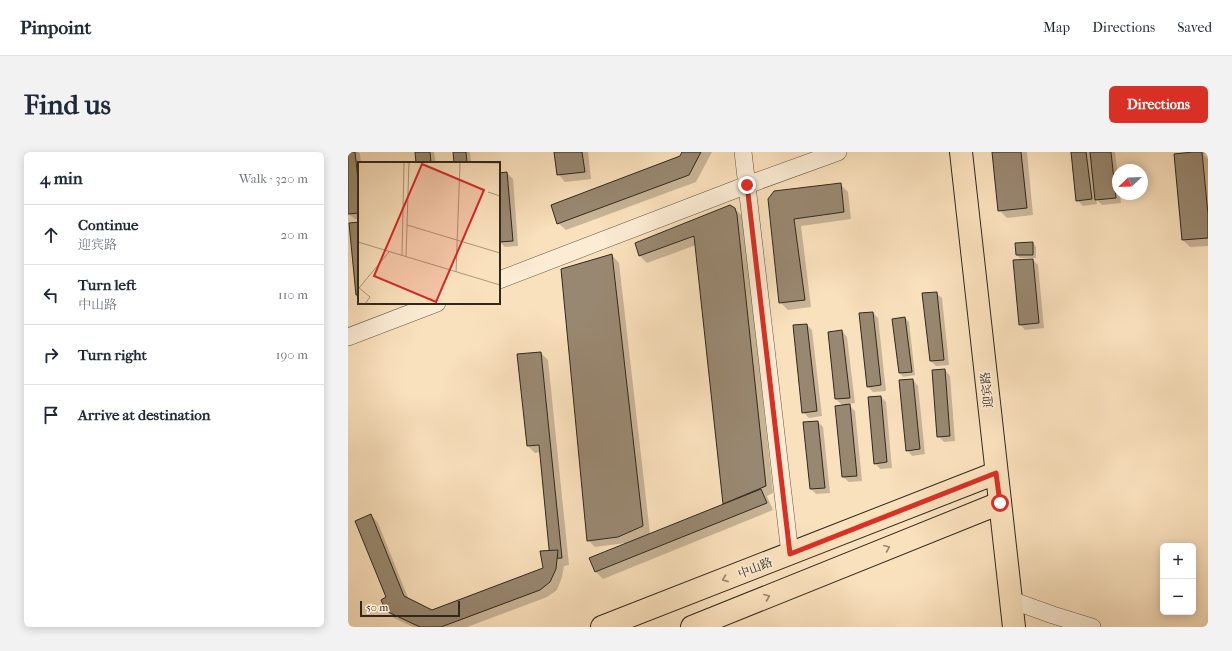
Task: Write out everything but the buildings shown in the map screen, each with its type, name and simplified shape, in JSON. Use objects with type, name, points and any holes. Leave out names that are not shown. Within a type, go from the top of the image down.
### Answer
[{"type":"main road","name":"迎宾路","points":[[961,152],[1014,627]]},
{"type":"main road","name":"中山路","points":[[602,627],[996,473]]},
{"type":"main road","points":[[692,627],[1000,503]]},
{"type":"street","points":[[743,152],[790,554]]},
{"type":"street","points":[[500,280],[747,185],[838,152]]},
{"type":"street","points":[[348,337],[434,304]]},
{"type":"street","points":[[1011,600],[1092,627]]},
{"type":"route","points":[[747,185],[790,554],[996,473],[1000,503]]}]
